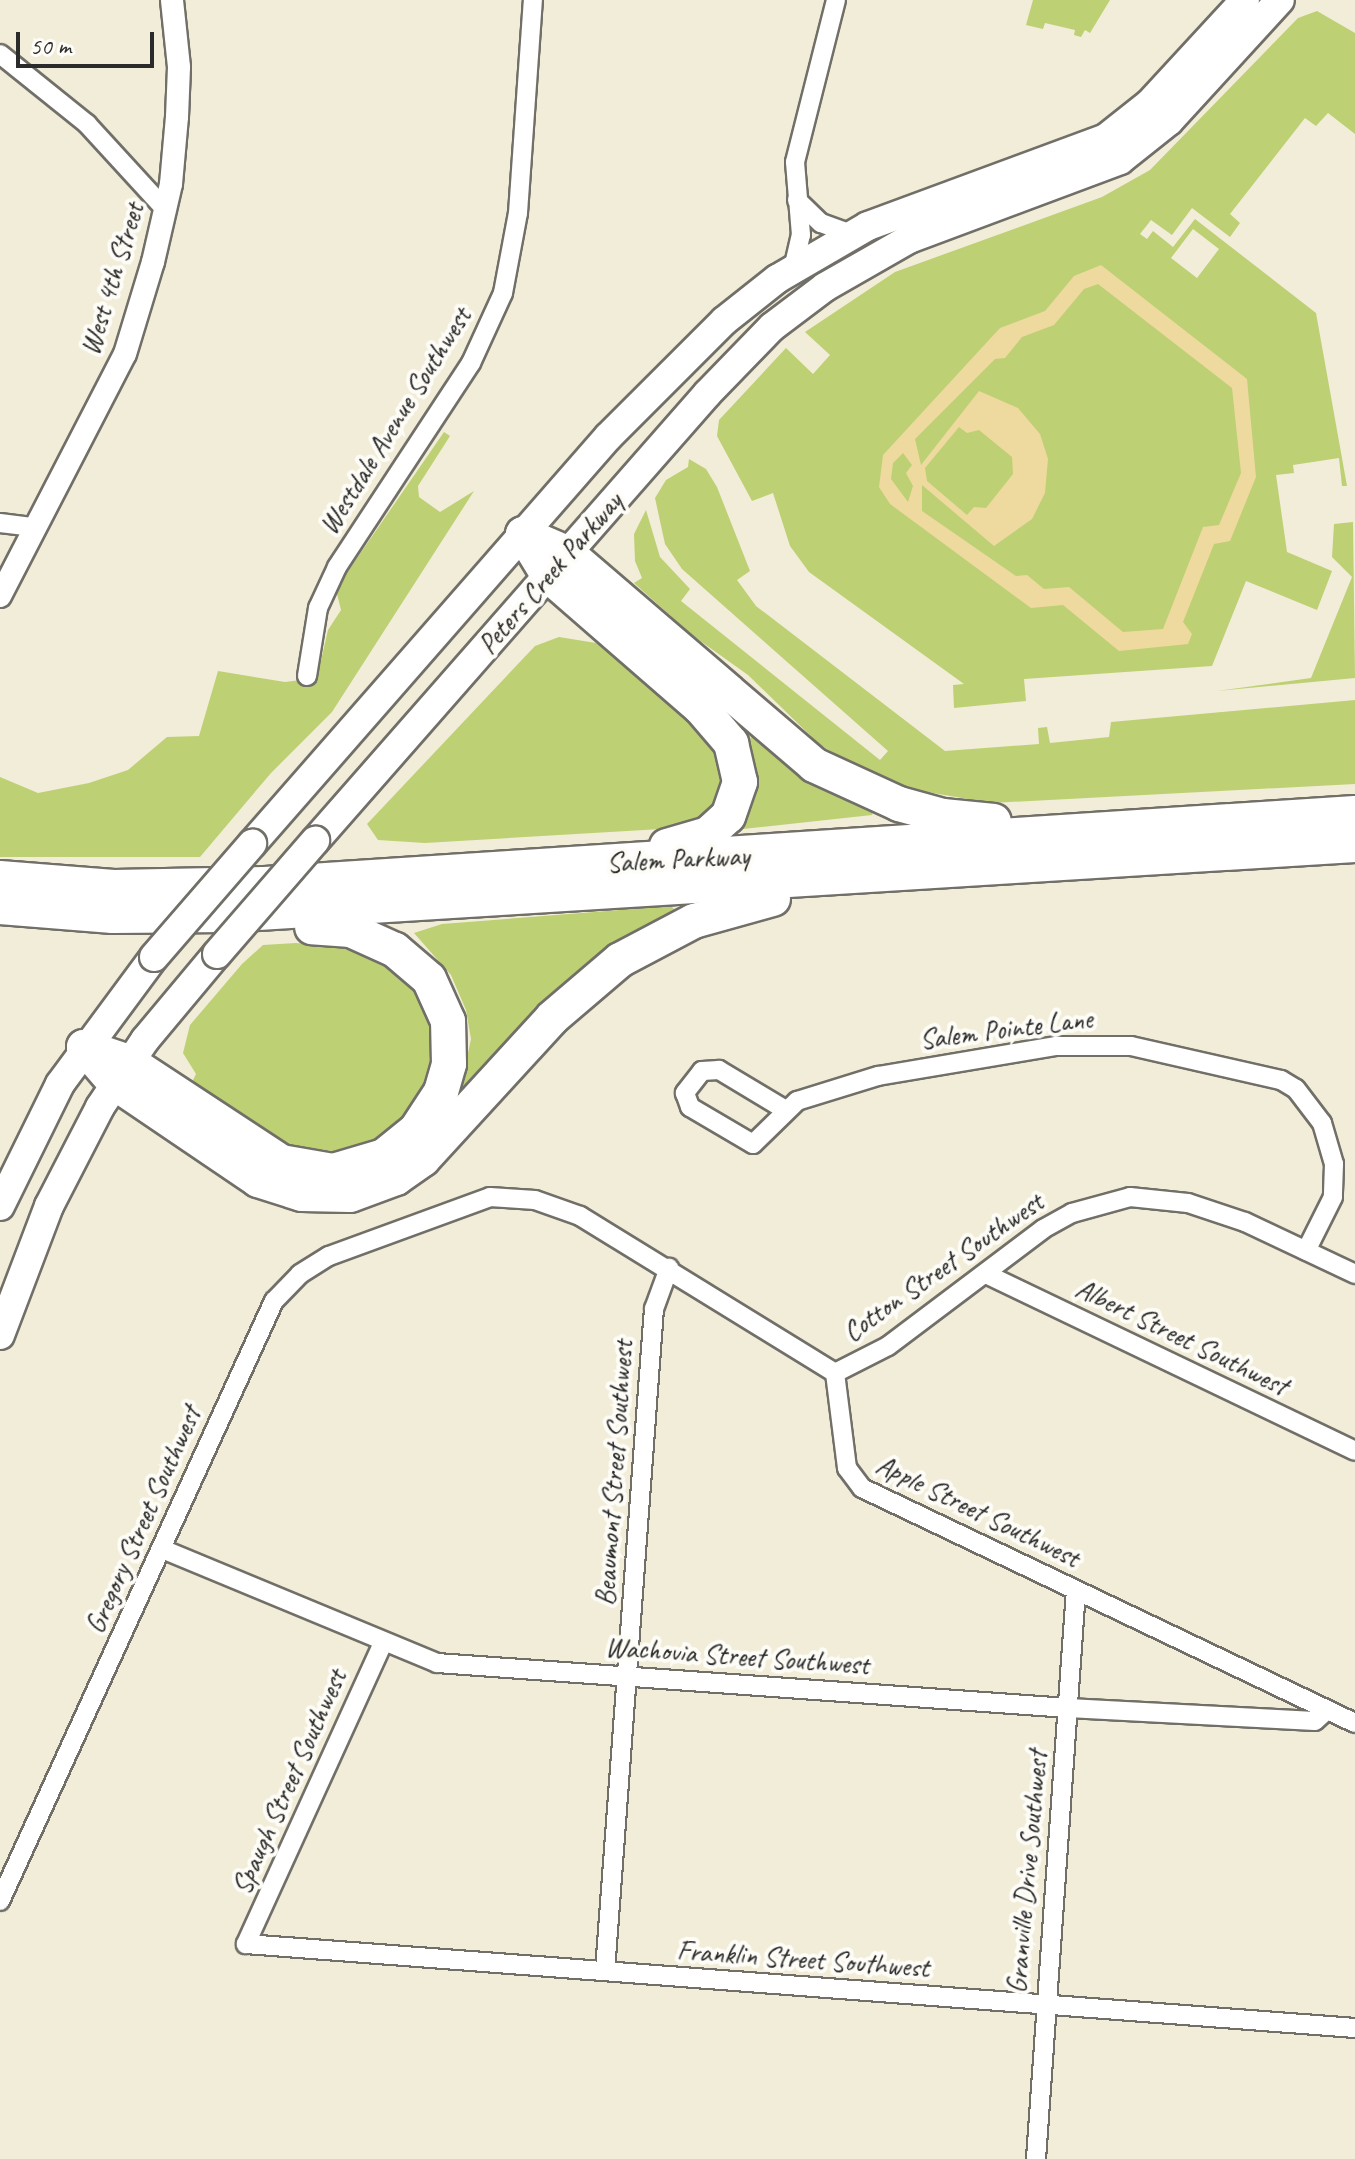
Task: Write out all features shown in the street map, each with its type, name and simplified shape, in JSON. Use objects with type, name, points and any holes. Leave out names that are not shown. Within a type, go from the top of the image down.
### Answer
[{"type":"highway","points":[[523,534],[795,752],[838,779],[899,804],[960,819],[1095,817],[1124,830]]},
{"type":"highway","points":[[557,564],[713,720],[731,743],[740,770],[735,806],[708,834],[596,863]]},
{"type":"highway","name":"Salem Parkway","points":[[0,878],[114,887],[214,887],[1355,813]]},
{"type":"highway","name":"Salem Parkway","points":[[0,907],[113,916],[226,915],[1355,845]]},
{"type":"highway","points":[[84,1047],[272,1186],[317,1196],[366,1191],[423,1159],[574,996],[645,944],[735,907],[797,895],[926,886],[949,871]]},
{"type":"highway","points":[[122,1073],[270,1157],[306,1169],[346,1169],[372,1162],[406,1140],[426,1118],[446,1079],[450,1035],[437,993],[417,968],[395,950],[351,930],[255,928],[226,915]]},
{"type":"main road","name":"Peters Creek Parkway","points":[[0,1206],[40,1120],[84,1047],[154,957],[523,534],[700,342],[793,269],[852,234],[1106,138],[1150,103],[1245,0]]},
{"type":"main road","name":"Peters Creek Parkway","points":[[0,1335],[64,1173],[122,1073],[217,954],[728,370],[797,307],[909,239],[1120,160],[1169,121],[1280,0]]},
{"type":"street","name":"West 4th Street","points":[[0,596],[32,527],[125,354],[164,208],[179,67],[172,0]]},
{"type":"street","name":"Westdale Avenue Southwest","points":[[307,676],[318,608],[337,567],[471,363],[503,293],[518,213],[533,0]]},
{"type":"street","points":[[793,269],[801,235],[795,162],[836,0]]},
{"type":"street","points":[[0,54],[87,124],[164,208]]},
{"type":"street","points":[[797,200],[821,223],[852,234]]},
{"type":"street","points":[[0,523],[32,527]]},
{"type":"street","name":"Salem Pointe Lane","points":[[784,1109],[719,1070],[702,1071],[685,1093],[690,1107],[753,1144],[784,1109],[878,1076],[1056,1046],[1131,1046],[1281,1080],[1296,1089],[1322,1123],[1334,1164],[1333,1197],[1306,1251]]},
{"type":"street","name":"Gregory Street Southwest","points":[[0,1901],[274,1301],[315,1264],[474,1200],[520,1197],[580,1216],[669,1268]]},
{"type":"street","name":"Cotton Street Southwest","points":[[835,1373],[888,1346],[1043,1229],[1072,1213],[1130,1197],[1188,1203],[1355,1274]]},
{"type":"street","points":[[669,1268],[835,1373]]},
{"type":"street","name":"Beaumont Street Southwest","points":[[605,1971],[654,1309],[669,1268]]},
{"type":"street","name":"Albert Street Southwest","points":[[986,1274],[1355,1451]]},
{"type":"street","name":"Apple Street Southwest","points":[[835,1373],[847,1468],[855,1484],[1355,1723]]},
{"type":"street","name":"Wachovia Street Southwest","points":[[162,1549],[437,1663],[1068,1708],[1315,1721],[1327,1710]]},
{"type":"street","name":"Granville Drive Southwest","points":[[1036,2159],[1044,2006],[1076,1590]]},
{"type":"street","name":"Spaugh Street Southwest","points":[[246,1944],[383,1643]]},
{"type":"street","name":"Franklin Street Southwest","points":[[246,1944],[1355,2028]]},
{"type":"green space","points":[[1033,0],[1110,0],[1090,33],[1085,30],[1081,37],[1074,35],[1075,30],[1045,23],[1043,29],[1026,25]]},
{"type":"green space","points":[[1317,11],[1355,33],[1355,134],[1328,113],[1316,126],[1305,118],[1230,214],[1240,223],[1230,237],[1192,208],[1172,235],[1151,220],[1140,234],[1147,239],[1153,231],[1173,247],[1195,219],[1316,313],[1347,486],[1342,486],[1339,458],[1293,465],[1294,473],[1276,475],[1287,552],[1332,571],[1317,610],[1246,581],[1212,666],[1024,679],[1026,701],[954,708],[953,685],[964,684],[809,572],[790,546],[773,493],[752,501],[717,436],[719,420],[786,348],[813,374],[830,355],[805,332],[895,272],[1102,197],[1150,170],[1298,18]],"holes":[[[1193,229],[1219,249],[1197,278],[1171,258]]]},
{"type":"green space","points":[[444,432],[450,436],[418,486],[419,497],[440,512],[474,491],[332,712],[271,773],[200,857],[0,857],[0,777],[38,793],[89,783],[128,770],[167,737],[199,736],[218,671],[285,682],[317,678],[328,630],[341,610],[337,594],[344,577]]},
{"type":"green space","points":[[689,459],[706,469],[717,487],[750,571],[737,580],[756,606],[945,751],[1039,744],[1038,728],[1047,727],[1050,743],[1109,737],[1111,722],[1355,700],[1355,784],[991,803],[904,788],[856,767],[819,744],[748,675],[692,635],[634,583],[642,578],[635,561],[634,534],[646,510],[660,557],[690,589],[681,601],[880,760],[888,751],[682,569],[665,544],[655,498],[666,480],[688,467]]},
{"type":"green space","points":[[1353,522],[1355,678],[1217,691],[1311,678],[1352,577],[1332,557],[1334,524]]},
{"type":"green space","points":[[559,637],[596,643],[624,660],[707,734],[721,759],[726,785],[719,801],[702,820],[678,828],[425,843],[378,840],[367,824],[535,646]]},
{"type":"green space","points":[[754,735],[874,809],[872,815],[724,831],[741,746]]},
{"type":"green space","points":[[671,906],[681,916],[459,1096],[471,1039],[466,1010],[451,975],[414,933],[442,924]]},
{"type":"green space","points":[[296,943],[339,947],[389,963],[420,986],[439,1046],[431,1082],[410,1114],[377,1140],[346,1153],[284,1144],[192,1082],[196,1074],[183,1053],[190,1025],[242,964],[263,945]]},
{"type":"sand","points":[[1101,265],[1247,379],[1256,477],[1230,541],[1214,544],[1183,622],[1192,634],[1188,644],[1119,651],[1063,605],[1031,608],[890,504],[879,487],[883,455],[1000,328],[1045,311],[1074,276]],"holes":[[[1098,284],[1232,388],[1241,473],[1219,525],[1203,527],[1163,629],[1123,632],[1069,587],[1044,589],[1027,575],[1016,576],[922,511],[922,485],[994,546],[1032,519],[1045,493],[1048,459],[1040,434],[1018,408],[979,391],[921,465],[915,439],[995,359],[1005,358],[1022,337],[1054,325],[1084,289]],[[959,427],[967,433],[979,430],[1012,457],[1013,474],[986,508],[974,507],[967,515],[927,481],[925,468]],[[903,453],[912,465],[906,473],[913,486],[908,502],[891,479],[893,463]]]}]
